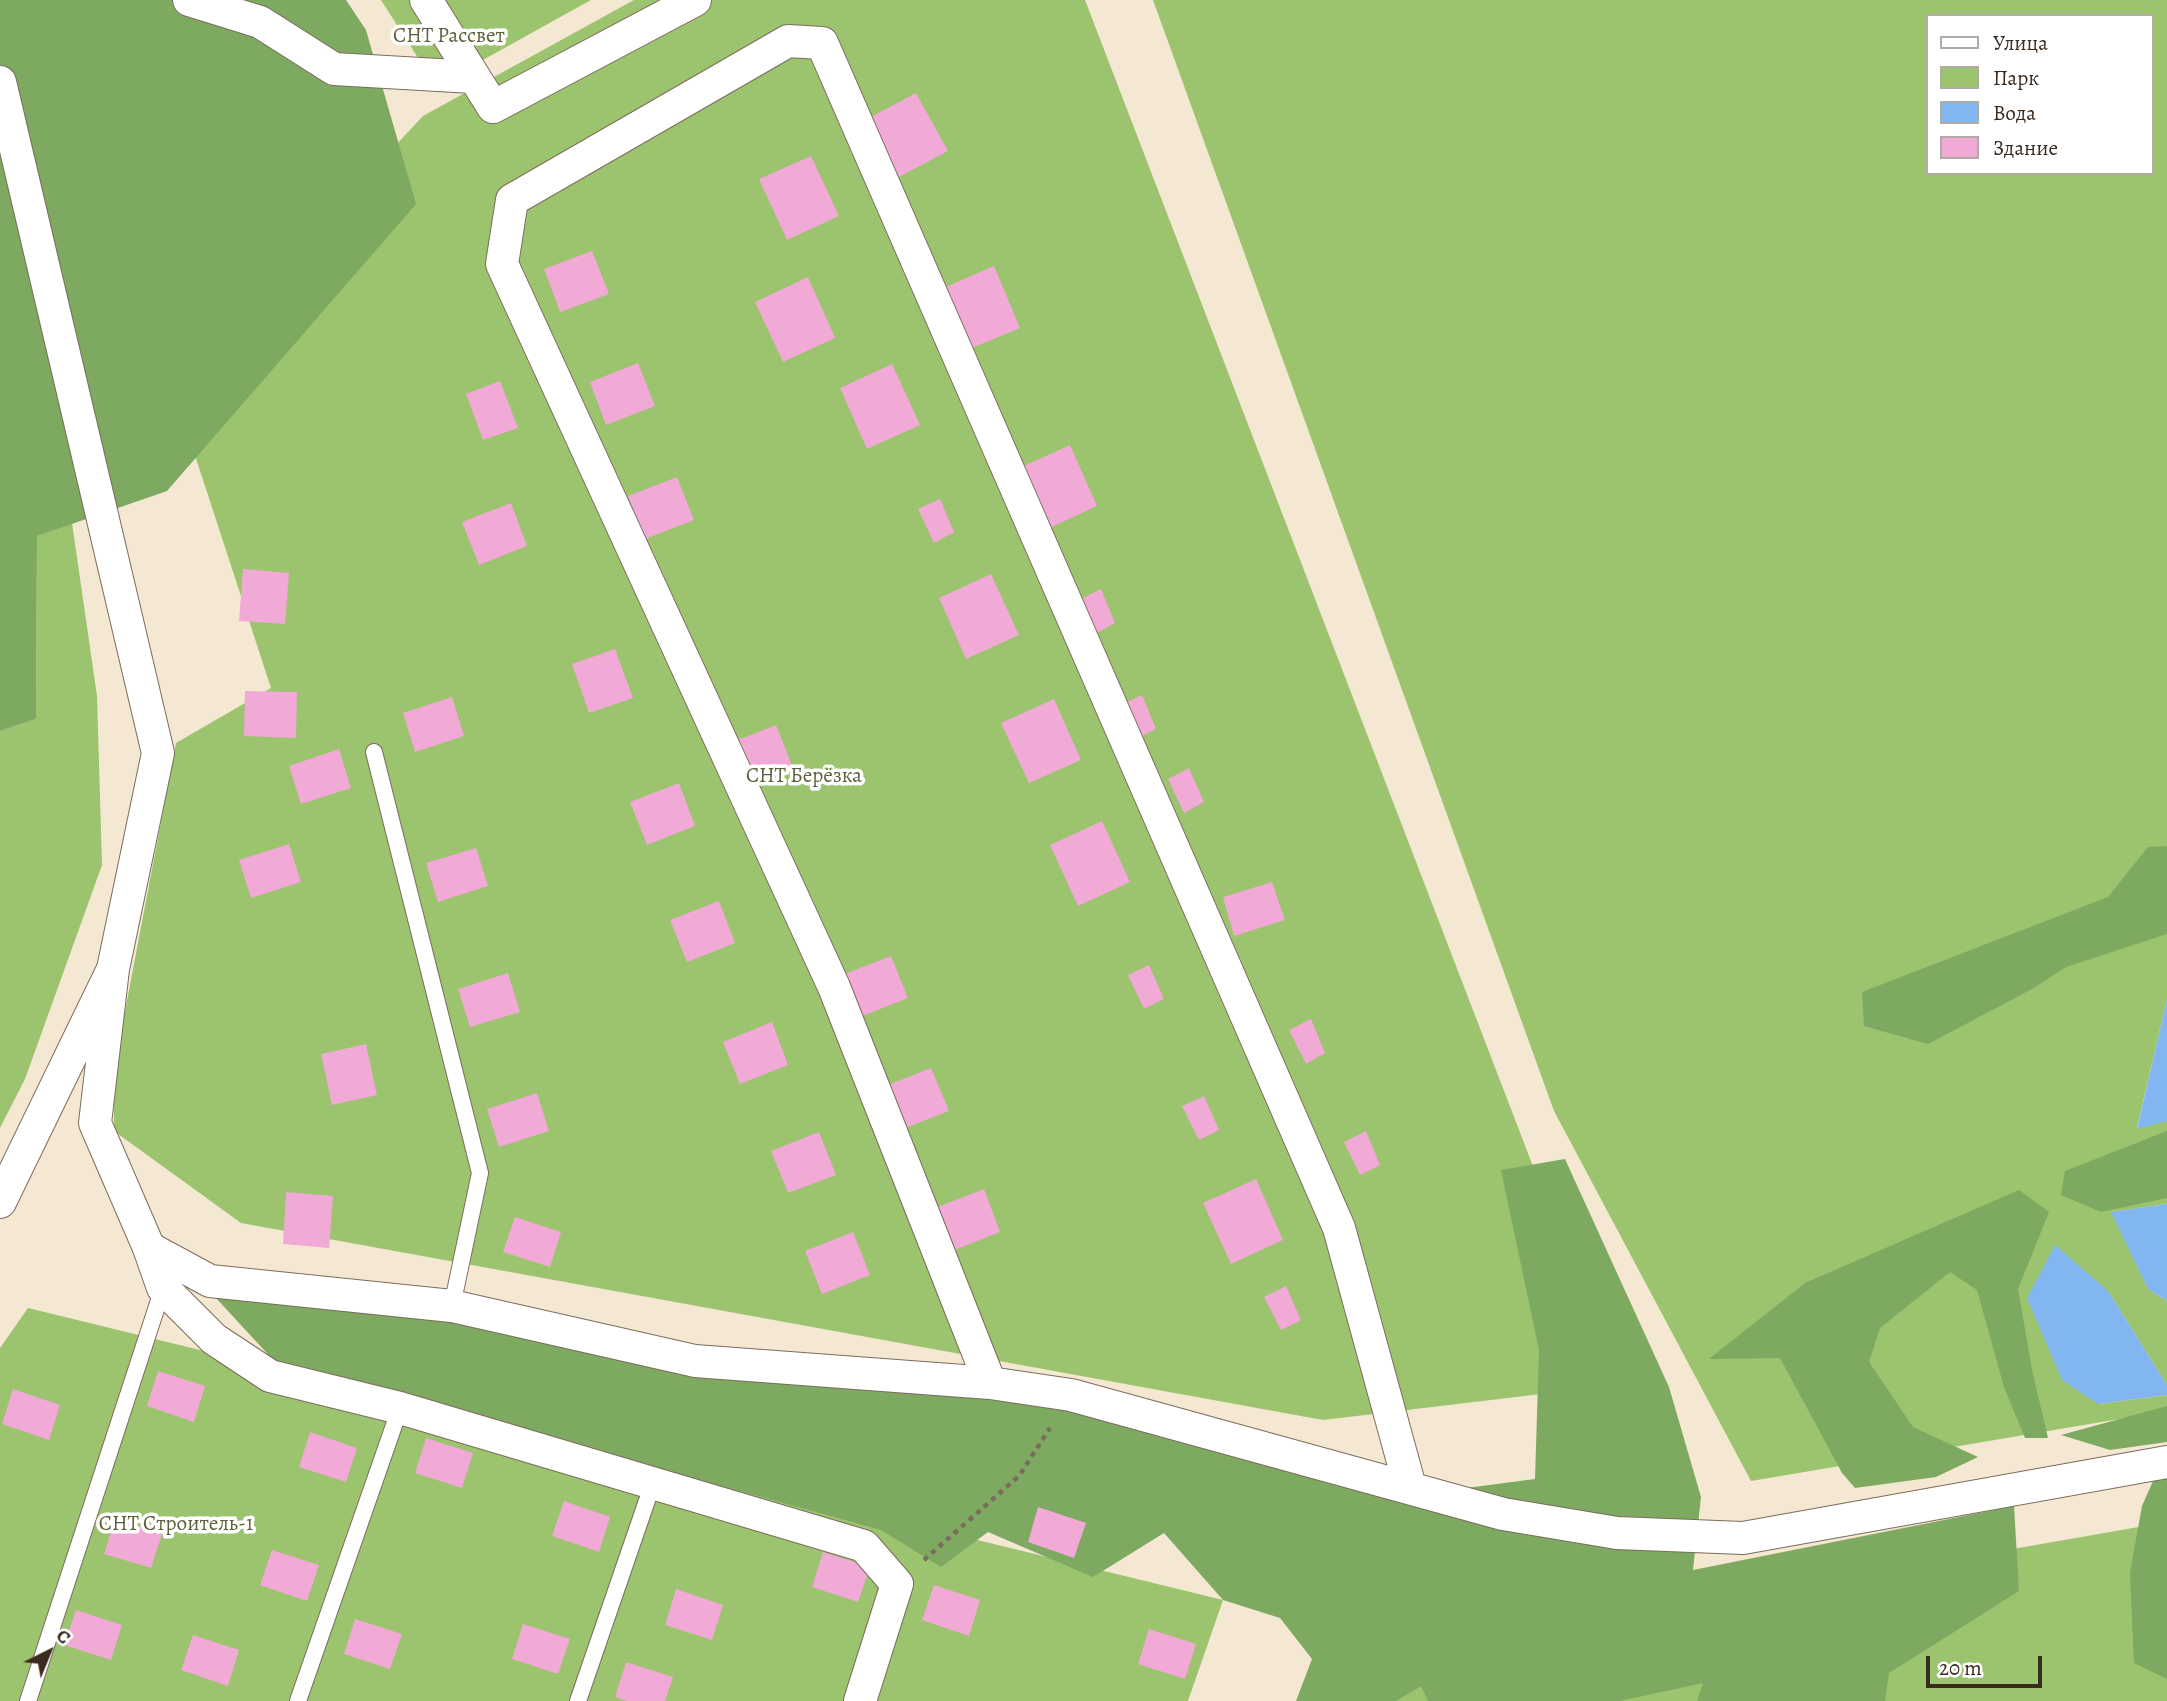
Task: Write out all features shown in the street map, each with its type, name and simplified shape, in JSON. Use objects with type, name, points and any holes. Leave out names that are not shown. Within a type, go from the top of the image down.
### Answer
[{"type":"street","points":[[189,0],[260,23],[334,69],[473,77]]},
{"type":"street","points":[[426,0],[493,107],[695,0]]},
{"type":"street","points":[[990,1382],[834,987],[502,264],[512,200],[788,41],[822,43],[1339,1227],[1410,1488]]},
{"type":"street","points":[[0,82],[158,753],[113,969],[95,1123],[163,1287],[214,1339],[271,1376],[400,1408],[864,1546],[897,1584],[860,1701]]},
{"type":"street","points":[[0,1202],[113,969]]},
{"type":"street","points":[[149,1248],[209,1281],[452,1306],[695,1361],[990,1382],[1071,1395],[1503,1514],[1617,1533],[1743,1538],[2167,1462]]},
{"type":"lane","points":[[374,752],[480,1173],[452,1306]]},
{"type":"lane","points":[[27,1701],[163,1287]]},
{"type":"lane","points":[[298,1701],[400,1408]]},
{"type":"lane","points":[[578,1701],[653,1483]]},
{"type":"path","points":[[897,1584],[1019,1476],[1071,1395]]},
{"type":"green space","points":[[0,0],[346,0],[366,30],[416,204],[167,491],[37,536],[36,719],[0,731]]},
{"type":"green space","name":"СНТ Рассвет","points":[[381,0],[591,0],[436,86]]},
{"type":"green space","name":"СНТ Берёзка","points":[[634,0],[1085,0],[1617,1385],[1323,1420],[241,1223],[114,1131],[114,1069],[176,743],[271,688],[172,385],[423,116]]},
{"type":"green space","points":[[1153,0],[2167,0],[2167,999],[2137,1128],[2167,1121],[2167,1204],[2112,1212],[2148,1289],[2167,1301],[2167,1385],[2108,1291],[2098,1404],[2167,1395],[2167,1411],[1751,1481],[1554,1111]]},
{"type":"green space","points":[[72,523],[97,696],[102,865],[25,1079],[0,1128],[0,731],[36,719],[37,536]]},
{"type":"green space","points":[[2167,846],[2167,934],[2066,967],[2032,989],[1928,1044],[1864,1026],[1862,992],[2108,897],[2148,847]]},
{"type":"green space","points":[[2167,1131],[2167,1198],[2101,1212],[2061,1195],[2065,1171]]},
{"type":"green space","points":[[1565,1159],[1669,1387],[1701,1497],[1693,1570],[2014,1506],[2019,1591],[1889,1673],[1885,1701],[1697,1701],[1703,1683],[1620,1701],[1428,1701],[1421,1686],[1396,1701],[1296,1701],[1312,1659],[1280,1618],[1223,1600],[1164,1533],[1093,1577],[988,1532],[941,1567],[881,1530],[276,1363],[215,1297],[238,1291],[988,1392],[1106,1414],[1405,1496],[1535,1479],[1539,1350],[1501,1170]]},
{"type":"green space","points":[[2019,1190],[2049,1212],[2018,1289],[2032,1370],[2048,1438],[2025,1438],[2004,1387],[1977,1290],[1950,1272],[1880,1328],[1869,1362],[1913,1427],[1978,1457],[1936,1477],[1855,1488],[1842,1473],[1780,1358],[1709,1359],[1805,1283]]},
{"type":"green space","name":"СНТ Строитель-1","points":[[28,1308],[1223,1600],[1188,1701],[0,1701],[0,1348]]},
{"type":"green space","points":[[2167,1406],[2167,1442],[2110,1450],[2061,1435]]},
{"type":"green space","points":[[2167,1470],[2167,1679],[2134,1663],[2130,1573],[2142,1506],[2157,1472]]},
{"type":"green space","points":[[2167,1522],[2167,1701],[1324,1701],[1699,1604]]},
{"type":"water","points":[[2167,999],[2167,1121],[2137,1129]]},
{"type":"water","points":[[2167,1204],[2167,1301],[2148,1289],[2111,1212]]},
{"type":"water","points":[[2055,1245],[2108,1291],[2167,1385],[2167,1395],[2098,1404],[2062,1380],[2027,1298]]},
{"type":"building","points":[[916,93],[948,151],[897,178],[865,120]]},
{"type":"building","points":[[811,156],[839,216],[787,240],[759,179]]},
{"type":"building","points":[[592,251],[609,294],[560,312],[544,269]]},
{"type":"building","points":[[994,266],[1020,328],[967,350],[941,289]]},
{"type":"building","points":[[808,277],[835,338],[783,362],[755,302]]},
{"type":"building","points":[[638,363],[655,406],[606,425],[590,382]]},
{"type":"building","points":[[892,364],[920,425],[867,449],[840,388]]},
{"type":"building","points":[[500,381],[518,428],[483,440],[466,394]]},
{"type":"building","points":[[1070,445],[1097,506],[1045,530],[1017,469]]},
{"type":"building","points":[[677,477],[694,520],[645,539],[628,496]]},
{"type":"building","points":[[940,499],[954,532],[934,543],[918,509]]},
{"type":"building","points":[[511,503],[527,546],[479,565],[462,522]]},
{"type":"building","points":[[243,569],[289,573],[285,624],[239,621]]},
{"type":"building","points":[[991,574],[1019,635],[966,659],[939,598]]},
{"type":"building","points":[[1101,589],[1115,623],[1095,634],[1079,600]]},
{"type":"building","points":[[615,649],[633,698],[589,713],[572,664]]},
{"type":"building","points":[[245,691],[297,692],[296,738],[244,736]]},
{"type":"building","points":[[1142,695],[1156,729],[1136,739],[1120,705]]},
{"type":"building","points":[[452,697],[464,736],[415,752],[403,713]]},
{"type":"building","points":[[1054,699],[1081,760],[1029,783],[1001,723]]},
{"type":"building","points":[[776,725],[793,768],[744,786],[728,744]]},
{"type":"building","points":[[339,749],[351,788],[301,804],[289,766]]},
{"type":"building","points":[[1189,768],[1204,802],[1184,813],[1168,779]]},
{"type":"building","points":[[679,783],[695,826],[647,845],[630,802]]},
{"type":"building","points":[[1102,821],[1130,882],[1078,906],[1050,845]]},
{"type":"building","points":[[289,844],[301,882],[251,898],[239,860]]},
{"type":"building","points":[[476,848],[488,886],[438,902],[426,863]]},
{"type":"building","points":[[1272,882],[1285,920],[1234,936],[1223,897]]},
{"type":"building","points":[[719,901],[735,943],[687,962],[670,920]]},
{"type":"building","points":[[891,956],[908,998],[860,1017],[842,975]]},
{"type":"building","points":[[1149,965],[1164,999],[1144,1009],[1128,975]]},
{"type":"building","points":[[508,973],[520,1012],[470,1027],[458,989]]},
{"type":"building","points":[[1311,1019],[1325,1053],[1306,1064],[1289,1030]]},
{"type":"building","points":[[772,1022],[788,1065],[740,1084],[723,1042]]},
{"type":"building","points":[[366,1044],[377,1095],[332,1105],[321,1054]]},
{"type":"building","points":[[931,1068],[949,1111],[900,1130],[883,1087]]},
{"type":"building","points":[[537,1093],[549,1131],[499,1147],[487,1109]]},
{"type":"building","points":[[1204,1096],[1219,1130],[1199,1140],[1182,1106]]},
{"type":"building","points":[[1366,1131],[1380,1165],[1360,1175],[1344,1142]]},
{"type":"building","points":[[819,1132],[836,1175],[788,1193],[771,1151]]},
{"type":"building","points":[[1256,1179],[1283,1240],[1231,1264],[1203,1203]]},
{"type":"building","points":[[984,1189],[1000,1232],[952,1251],[935,1208]]},
{"type":"building","points":[[286,1192],[333,1196],[329,1248],[283,1244]]},
{"type":"building","points":[[515,1217],[561,1232],[550,1267],[503,1252]]},
{"type":"building","points":[[853,1232],[870,1275],[822,1294],[805,1251]]},
{"type":"building","points":[[1286,1286],[1301,1320],[1281,1330],[1264,1297]]},
{"type":"building","points":[[158,1371],[205,1386],[194,1422],[147,1406]]},
{"type":"building","points":[[13,1389],[60,1405],[49,1440],[2,1424]]},
{"type":"building","points":[[310,1432],[357,1448],[346,1482],[299,1467]]},
{"type":"building","points":[[426,1438],[473,1453],[462,1488],[415,1473]]},
{"type":"building","points":[[564,1501],[610,1517],[599,1552],[552,1536]]},
{"type":"building","points":[[1038,1507],[1086,1523],[1074,1558],[1028,1542]]},
{"type":"building","points":[[115,1518],[162,1534],[151,1568],[104,1554]]},
{"type":"building","points":[[272,1550],[319,1565],[307,1601],[260,1585]]},
{"type":"building","points":[[823,1552],[870,1567],[858,1602],[812,1587]]},
{"type":"building","points":[[934,1585],[980,1600],[969,1636],[922,1620]]},
{"type":"building","points":[[676,1589],[723,1605],[712,1640],[665,1625]]},
{"type":"building","points":[[76,1610],[122,1625],[111,1660],[64,1645]]},
{"type":"building","points":[[355,1619],[402,1634],[390,1669],[344,1654]]},
{"type":"building","points":[[523,1624],[570,1639],[558,1674],[512,1659]]},
{"type":"building","points":[[1149,1629],[1196,1644],[1185,1679],[1138,1664]]},
{"type":"building","points":[[193,1635],[239,1650],[228,1686],[181,1670]]},
{"type":"building","points":[[626,1662],[673,1677],[665,1701],[627,1701],[615,1697]]}]
